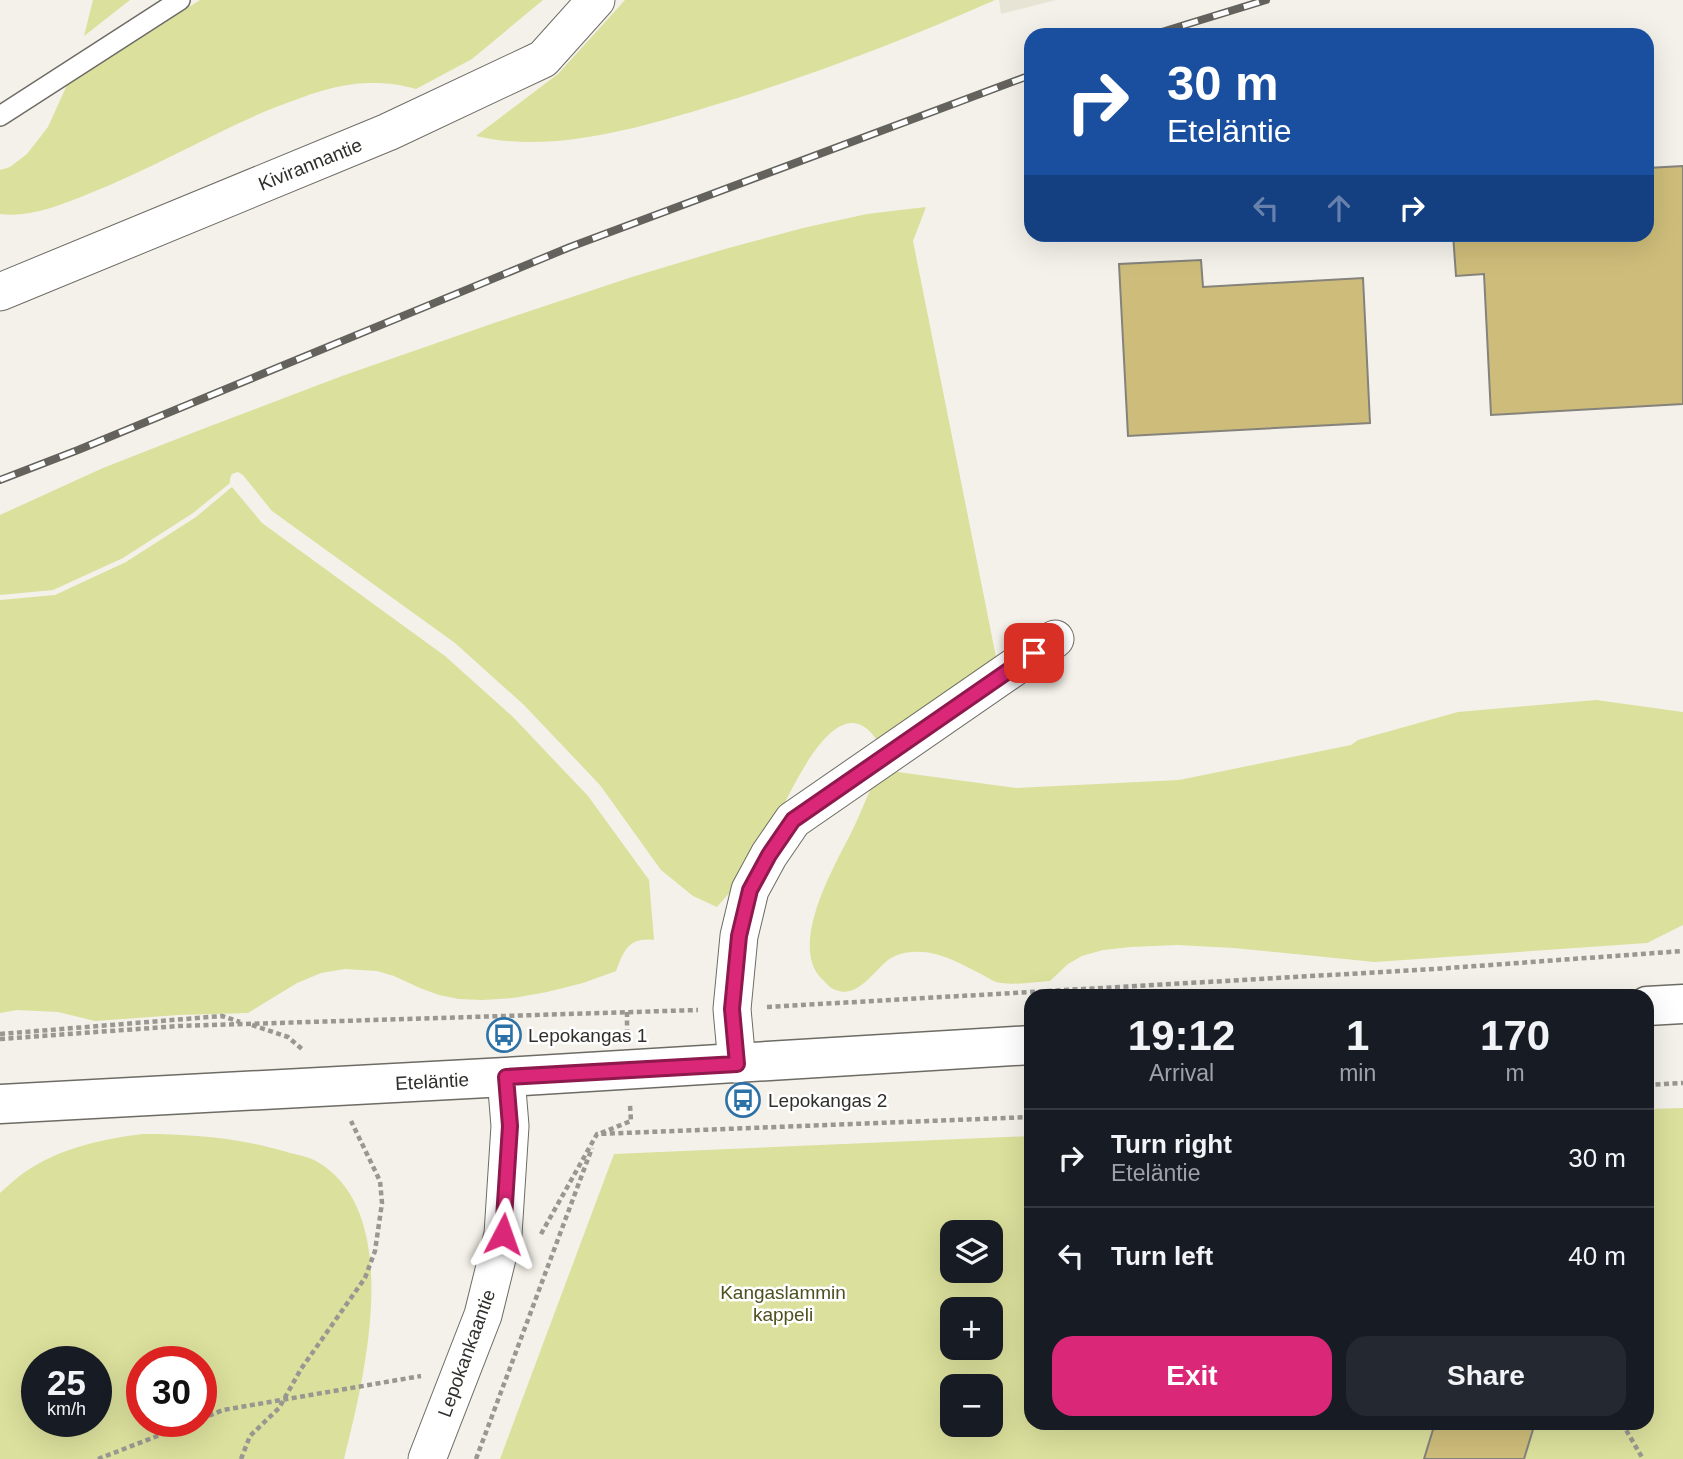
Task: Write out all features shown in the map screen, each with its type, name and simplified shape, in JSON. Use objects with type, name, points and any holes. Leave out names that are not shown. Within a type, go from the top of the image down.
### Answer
[{"type":"street","name":"Kivirannantie","points":[[0,292],[388,132],[543,60],[596,0]]},
{"type":"street","points":[[737,1064],[732,1009],[739,936],[750,890],[769,855],[793,820],[1055,639]]},
{"type":"street","points":[[1654,1006],[1683,1004]]},
{"type":"street","name":"Eteläntie","points":[[0,1104],[737,1064],[1024,1045]]},
{"type":"street","name":"Lepokankaantie","points":[[427,1459],[483,1315],[503,1234],[510,1126],[506,1077]]},
{"type":"lane","points":[[0,116],[180,0]]},
{"type":"path","points":[[1093,989],[1435,970],[1683,951]]},
{"type":"path","points":[[0,1037],[179,1026],[732,1009],[1024,993]]},
{"type":"path","points":[[538,1239],[597,1134],[631,1121],[627,1012]]},
{"type":"path","points":[[241,1459],[250,1436],[279,1408],[301,1369],[365,1278],[375,1251],[382,1203],[380,1181],[353,1122],[305,1051],[288,1037],[246,1024]]},
{"type":"path","points":[[1654,1085],[1683,1083]]},
{"type":"path","points":[[597,1134],[1024,1117]]},
{"type":"path","points":[[476,1459],[597,1134]]},
{"type":"path","points":[[217,1412],[420,1377],[429,1368]]},
{"type":"path","points":[[1626,1430],[1643,1459]]},
{"type":"path","points":[[98,1459],[155,1437]]},
{"type":"shaded area","points":[[999,0],[1056,0],[1001,14]]},
{"type":"green space","points":[[93,0],[130,0],[84,36]]},
{"type":"green space","points":[[200,0],[543,0],[472,59],[416,89],[361,83],[324,90],[252,117],[135,174],[67,202],[45,210],[0,214],[0,170],[10,167],[27,154],[48,127],[67,85]]},
{"type":"green space","points":[[625,0],[995,0],[819,71],[625,130],[534,142],[476,136],[558,74]]},
{"type":"green space","points":[[926,207],[913,241],[996,657],[878,742],[863,726],[847,724],[832,732],[804,768],[747,871],[717,907],[693,896],[661,870],[600,785],[524,705],[455,643],[272,511],[238,472],[232,474],[230,483],[193,513],[123,558],[53,590],[0,595],[0,515],[103,468],[342,376],[632,277],[803,228],[867,214]]},
{"type":"green space","points":[[232,487],[262,523],[445,656],[513,717],[588,796],[649,880],[654,940],[639,941],[629,946],[616,971],[583,983],[513,998],[459,999],[439,995],[377,971],[345,969],[321,973],[297,983],[248,1013],[95,1021],[58,1012],[17,1010],[0,1013],[0,600],[55,595],[126,562],[196,517]]},
{"type":"green space","points":[[1596,700],[1683,712],[1683,925],[1647,943],[1375,962],[1234,948],[1177,945],[1131,947],[1103,950],[1082,956],[1068,964],[1050,981],[1013,984],[1000,983],[940,955],[910,952],[891,958],[865,982],[851,991],[844,992],[829,986],[813,966],[810,948],[812,928],[825,886],[874,783],[890,771],[1016,788],[1179,780],[1351,745],[1358,740],[1458,712]]},
{"type":"green space","name":"Kangaslammin kappeli","points":[[1683,1108],[1683,1459],[500,1459],[614,1154],[1024,1136],[1024,1430],[1654,1430],[1654,1109]]},
{"type":"green space","points":[[143,1134],[217,1138],[254,1144],[316,1161],[344,1185],[361,1218],[370,1257],[371,1299],[361,1386],[344,1459],[0,1459],[0,1193],[38,1164],[97,1142]]},
{"type":"building","points":[[1683,166],[1683,404],[1491,415],[1484,274],[1456,276],[1454,242],[1654,242],[1654,168]]},
{"type":"building","points":[[1201,260],[1203,287],[1363,278],[1370,423],[1128,436],[1119,264]]},
{"type":"building","points":[[1433,1430],[1533,1430],[1524,1459],[1424,1459]]},
{"type":"railway","points":[[1175,28],[1266,0]]},
{"type":"railway","points":[[0,480],[570,247],[1024,78]]},
{"type":"place","name":"Lepokangas 1","points":[[504,1035]]},
{"type":"place","name":"Lepokangas 2","points":[[743,1100]]},
{"type":"route","points":[[503,1234],[510,1126],[506,1077],[737,1064],[732,1009],[739,936],[750,890],[769,855],[793,820],[1034,653]]}]
